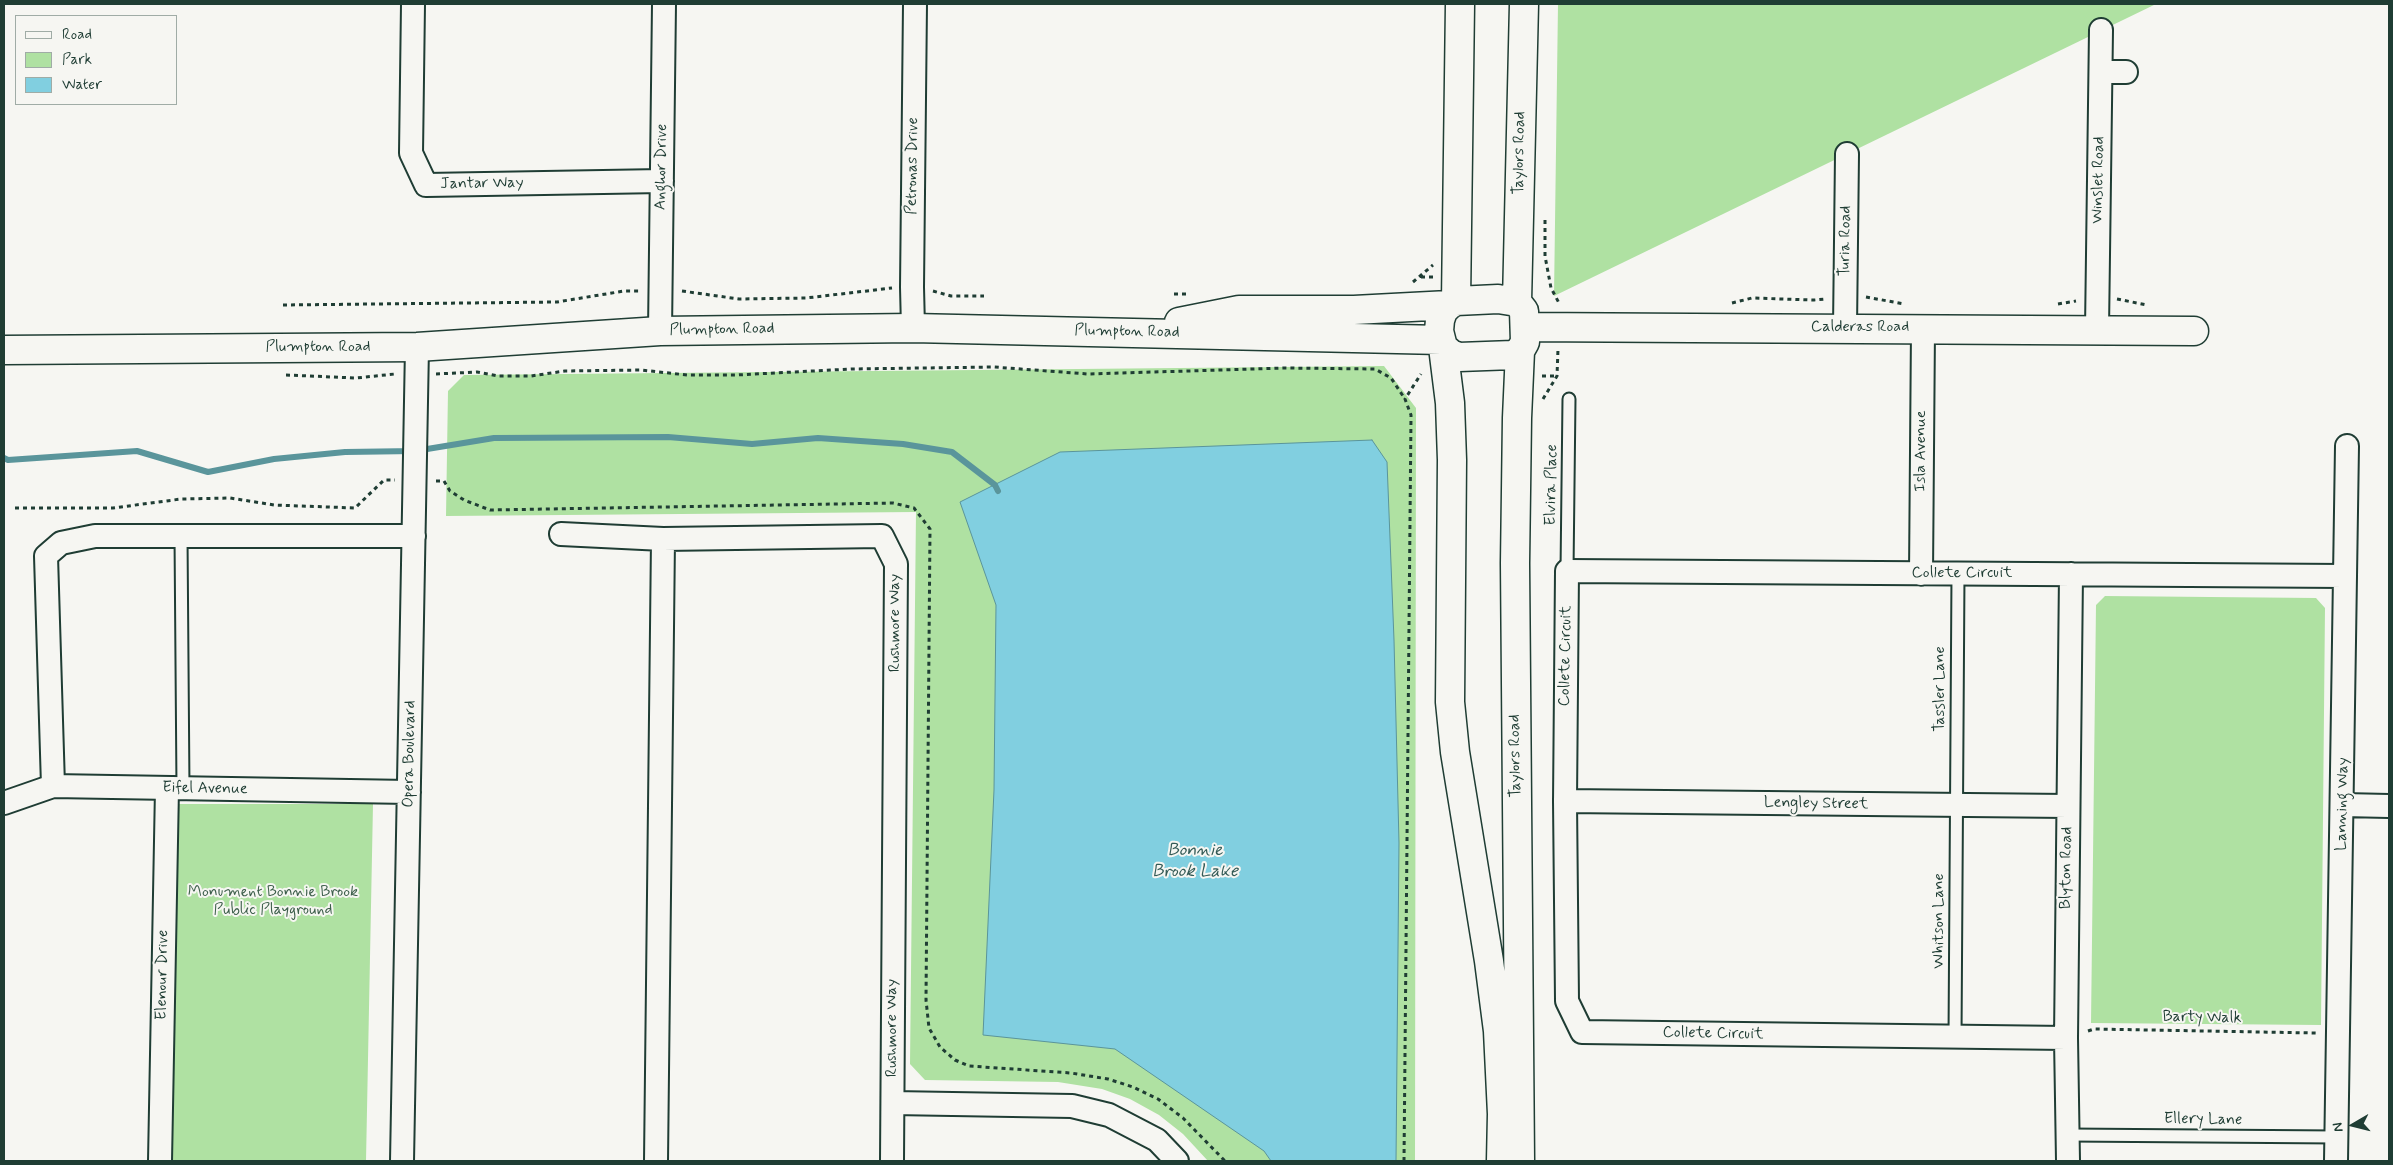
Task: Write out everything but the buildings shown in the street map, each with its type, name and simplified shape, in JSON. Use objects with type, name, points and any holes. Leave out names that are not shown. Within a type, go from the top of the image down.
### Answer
[{"type":"street","name":"Jantar Way","points":[[413,4],[411,153],[426,185],[662,181]]},
{"type":"street","name":"Anghor Drive","points":[[660,331],[664,4]]},
{"type":"street","name":"Petronas Drive","points":[[913,328],[915,4]]},
{"type":"street","points":[[1460,4],[1452,303],[1443,311],[1440,320],[1450,403],[1452,460],[1450,702],[1455,752],[1489,961],[1498,1031],[1502,1114],[1500,1161]]},
{"type":"street","name":"Taylors Road","points":[[1520,1161],[1515,592],[1516,418],[1521,327],[1524,4]]},
{"type":"street","name":"Winslet Road","points":[[2097,330],[2101,30]]},
{"type":"street","points":[[2101,72],[2126,72]]},
{"type":"street","name":"Turia Road","points":[[1845,328],[1847,154]]},
{"type":"street","points":[[1128,332],[1239,310],[1354,310],[1498,299],[1521,327],[1512,355],[1459,357],[1451,354],[1442,343]]},
{"type":"street","name":"Calderas Road","points":[[1521,327],[1845,328],[1918,316],[2097,330],[2194,331]]},
{"type":"street","name":"Isla Avenue","points":[[1918,316],[1921,574]]},
{"type":"street","name":"Plumpton Road","points":[[4,350],[417,347],[660,331],[913,328],[1128,332],[1442,343]]},
{"type":"street","name":"Opera Boulevard","points":[[402,1161],[417,347]]},
{"type":"street","name":"Lanning Way","points":[[2336,1161],[2343,805],[2347,446]]},
{"type":"street","points":[[561,534],[663,539],[656,1161]]},
{"type":"street","points":[[53,786],[46,556],[61,543],[95,536],[414,536]]},
{"type":"street","name":"Rushmore Way","points":[[663,539],[882,536],[896,564],[893,1103]]},
{"type":"street","name":"Collete Circuit","points":[[2066,1038],[1582,1032],[1567,1001],[1565,801],[1567,571],[2345,576]]},
{"type":"street","name":"Blyton Road","points":[[2068,1161],[2066,1038],[2071,574]]},
{"type":"street","name":"Eifel Avenue","points":[[4,803],[53,786],[409,792]]},
{"type":"street","name":"Elenour Drive","points":[[160,1161],[175,788]]},
{"type":"street","name":"Lengley Street","points":[[1565,801],[2068,806]]},
{"type":"street","points":[[2343,805],[2389,806]]},
{"type":"street","points":[[892,1161],[893,1103],[1072,1106],[1110,1115],[1158,1140],[1178,1161]]},
{"type":"lane","name":"Elvira Place","points":[[1567,571],[1569,399]]},
{"type":"lane","points":[[175,788],[181,536]]},
{"type":"lane","name":"Tassler Lane","points":[[1957,805],[1958,574]]},
{"type":"lane","name":"Whitson Lane","points":[[1955,1037],[1957,805]]},
{"type":"lane","name":"Ellery Lane","points":[[2068,1134],[2337,1137]]},
{"type":"path","points":[[1550,278],[1551,288],[1559,301],[1568,301]]},
{"type":"path","points":[[283,305],[557,302],[624,291],[679,291],[739,299],[806,298],[884,288],[912,287],[920,287],[951,296],[984,296]]},
{"type":"path","points":[[1725,304],[1752,298],[1814,300],[1873,297],[1918,316]]},
{"type":"path","points":[[2049,305],[2121,298],[2153,306]]},
{"type":"path","points":[[286,375],[356,378],[477,372],[498,376],[531,376],[566,371],[641,370],[687,375],[736,375],[851,369],[984,367],[1088,374],[1286,368],[1375,369],[1391,378],[1406,399],[1411,415],[1404,1161]]},
{"type":"path","points":[[1406,399],[1422,373]]},
{"type":"path","points":[[15,508],[113,508],[181,499],[230,498],[274,505],[354,508],[384,480],[444,481],[450,491],[464,500],[490,510],[553,508]]},
{"type":"path","name":"Barty Walk","points":[[2066,1038],[2094,1029],[2339,1033]]},
{"type":"green space","points":[[1558,4],[2156,4],[1554,296]]},
{"type":"green space","points":[[1384,366],[1416,408],[1415,1161],[1208,1161],[1183,1134],[1159,1115],[1130,1099],[1102,1089],[1058,1082],[925,1080],[910,1064],[916,512],[446,516],[448,391],[464,375]]},
{"type":"green space","points":[[2105,596],[2316,598],[2325,608],[2321,1025],[2091,1023],[2096,605]]},
{"type":"green space","name":"Monument Bonnie Brook Public Playground","points":[[176,804],[373,804],[366,1161],[172,1161]]},
{"type":"water","name":"Bonnie Brook Lake","points":[[1372,440],[1387,462],[1394,640],[1399,843],[1396,1161],[1271,1161],[1264,1151],[1115,1049],[983,1035],[994,790],[996,605],[960,502],[1060,452]]},
{"type":"waterway","points":[[4,458],[8,460],[137,451],[208,472],[274,459],[345,452],[415,451],[494,438],[668,437],[752,444],[818,438],[903,444],[952,452],[995,485],[998,491]]}]
